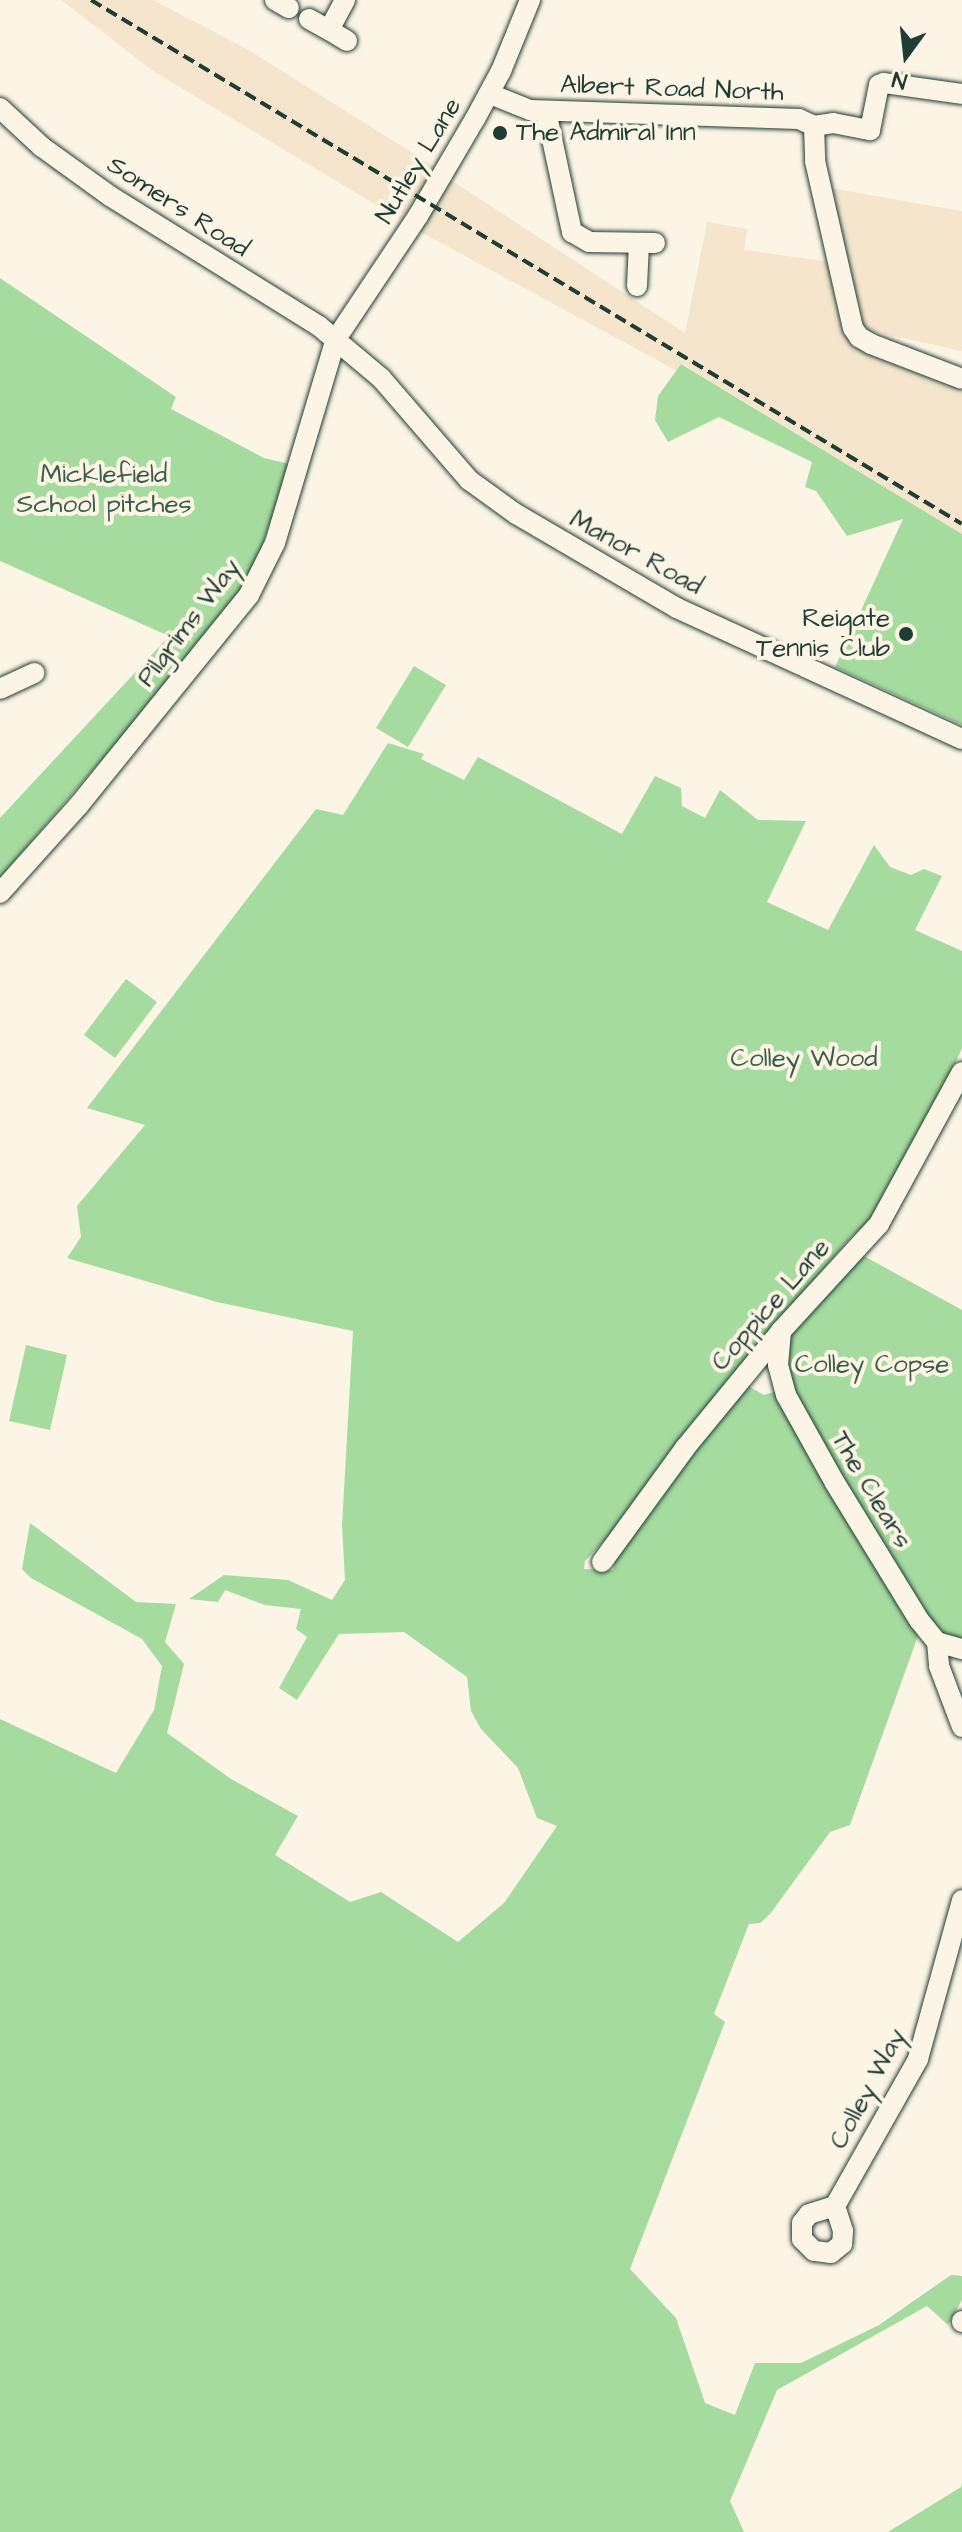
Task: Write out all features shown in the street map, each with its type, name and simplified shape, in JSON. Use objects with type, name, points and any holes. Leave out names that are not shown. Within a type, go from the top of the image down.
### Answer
[{"type":"street","points":[[329,30],[345,0]]},
{"type":"street","name":"Nutley Lane","points":[[336,339],[418,216],[490,94],[530,0]]},
{"type":"street","points":[[309,19],[347,41]]},
{"type":"street","points":[[814,126],[833,123],[870,130],[879,85],[884,83],[962,94]]},
{"type":"street","name":"Albert Road North","points":[[490,94],[521,108],[546,111],[799,119],[814,126],[815,161],[853,328],[859,337],[871,344],[962,379]]},
{"type":"street","name":"Somers Road","points":[[0,108],[42,147],[110,196],[336,339]]},
{"type":"street","points":[[546,111],[572,232],[589,242],[647,244],[637,286]]},
{"type":"street","name":"Manor Road","points":[[336,339],[404,403],[469,480],[516,514],[677,608],[962,739]]},
{"type":"street","name":"Pilgrims Way","points":[[0,893],[79,805],[249,595],[275,543],[336,339]]},
{"type":"street","points":[[0,689],[34,673]]},
{"type":"street","name":"Coppice Lane","points":[[602,1562],[685,1448],[781,1331],[879,1224],[962,1072]]},
{"type":"street","name":"The Clears","points":[[781,1331],[778,1365],[786,1395],[878,1554],[937,1642]]},
{"type":"street","points":[[962,1649],[937,1642],[939,1666],[962,1727]]},
{"type":"street","name":"Colley Way","points":[[835,2206],[918,2059],[962,1900]]},
{"type":"shaded area","points":[[61,0],[153,0],[247,49],[435,167],[401,220],[153,71]]},
{"type":"shaded area","points":[[451,180],[685,333],[707,222],[747,229],[744,250],[831,262],[840,321],[856,342],[962,388],[962,534],[682,364],[677,371],[419,231]]},
{"type":"shaded area","points":[[830,188],[962,211],[962,351],[862,329]]},
{"type":"green space","name":"Micklefield School pitches","points":[[0,278],[176,397],[171,409],[264,458],[289,464],[255,568],[231,609],[0,878],[0,818],[169,636],[0,561]]},
{"type":"green space","points":[[681,364],[962,534],[962,725],[835,667],[903,519],[847,536],[816,491],[805,487],[812,462],[719,417],[668,442],[655,420],[658,396]]},
{"type":"green space","points":[[414,666],[446,685],[408,747],[376,728]]},
{"type":"green space","name":"Colley Wood","points":[[388,743],[424,754],[421,759],[464,780],[478,757],[622,834],[655,776],[681,788],[682,806],[705,818],[720,790],[758,820],[806,821],[767,902],[828,930],[874,845],[890,867],[911,875],[924,869],[942,876],[915,930],[962,951],[962,1048],[948,1080],[874,1217],[851,1237],[729,1379],[631,1512],[585,1561],[584,1569],[613,1570],[618,1550],[687,1458],[748,1386],[764,1395],[774,1392],[918,1636],[850,1825],[830,1832],[770,1914],[760,1923],[749,1924],[714,2014],[725,2022],[630,2269],[676,2318],[705,2403],[735,2415],[755,2363],[801,2363],[879,2325],[951,2275],[962,2276],[962,2300],[948,2325],[927,2306],[777,2390],[730,2501],[744,2532],[0,2532],[0,1719],[116,1773],[154,1710],[162,1666],[142,1639],[31,1578],[22,1569],[30,1523],[136,1602],[176,1604],[165,1642],[184,1664],[167,1733],[231,1779],[298,1816],[275,1855],[350,1902],[381,1892],[458,1942],[504,1903],[557,1826],[537,1818],[518,1768],[481,1729],[471,1711],[467,1677],[404,1632],[339,1634],[297,1700],[279,1688],[307,1637],[296,1629],[301,1609],[265,1605],[225,1590],[218,1602],[189,1599],[224,1575],[288,1580],[332,1600],[345,1580],[342,1525],[353,1331],[217,1302],[67,1258],[81,1237],[77,1206],[145,1125],[87,1108],[316,809],[343,815]]},
{"type":"green space","points":[[126,979],[157,1002],[115,1058],[84,1035]]},
{"type":"green space","name":"Colley Copse","points":[[853,1250],[962,1310],[962,1649],[937,1642],[786,1395],[781,1331]]},
{"type":"green space","points":[[26,1345],[67,1355],[50,1430],[9,1421]]},
{"type":"green space","points":[[962,2483],[962,2532],[888,2532],[961,2487]]},
{"type":"railway","points":[[91,0],[962,524]]},
{"type":"place","name":"The Admiral Inn","points":[[500,133]]},
{"type":"place","name":"Reigate Tennis Club","points":[[906,634]]}]
